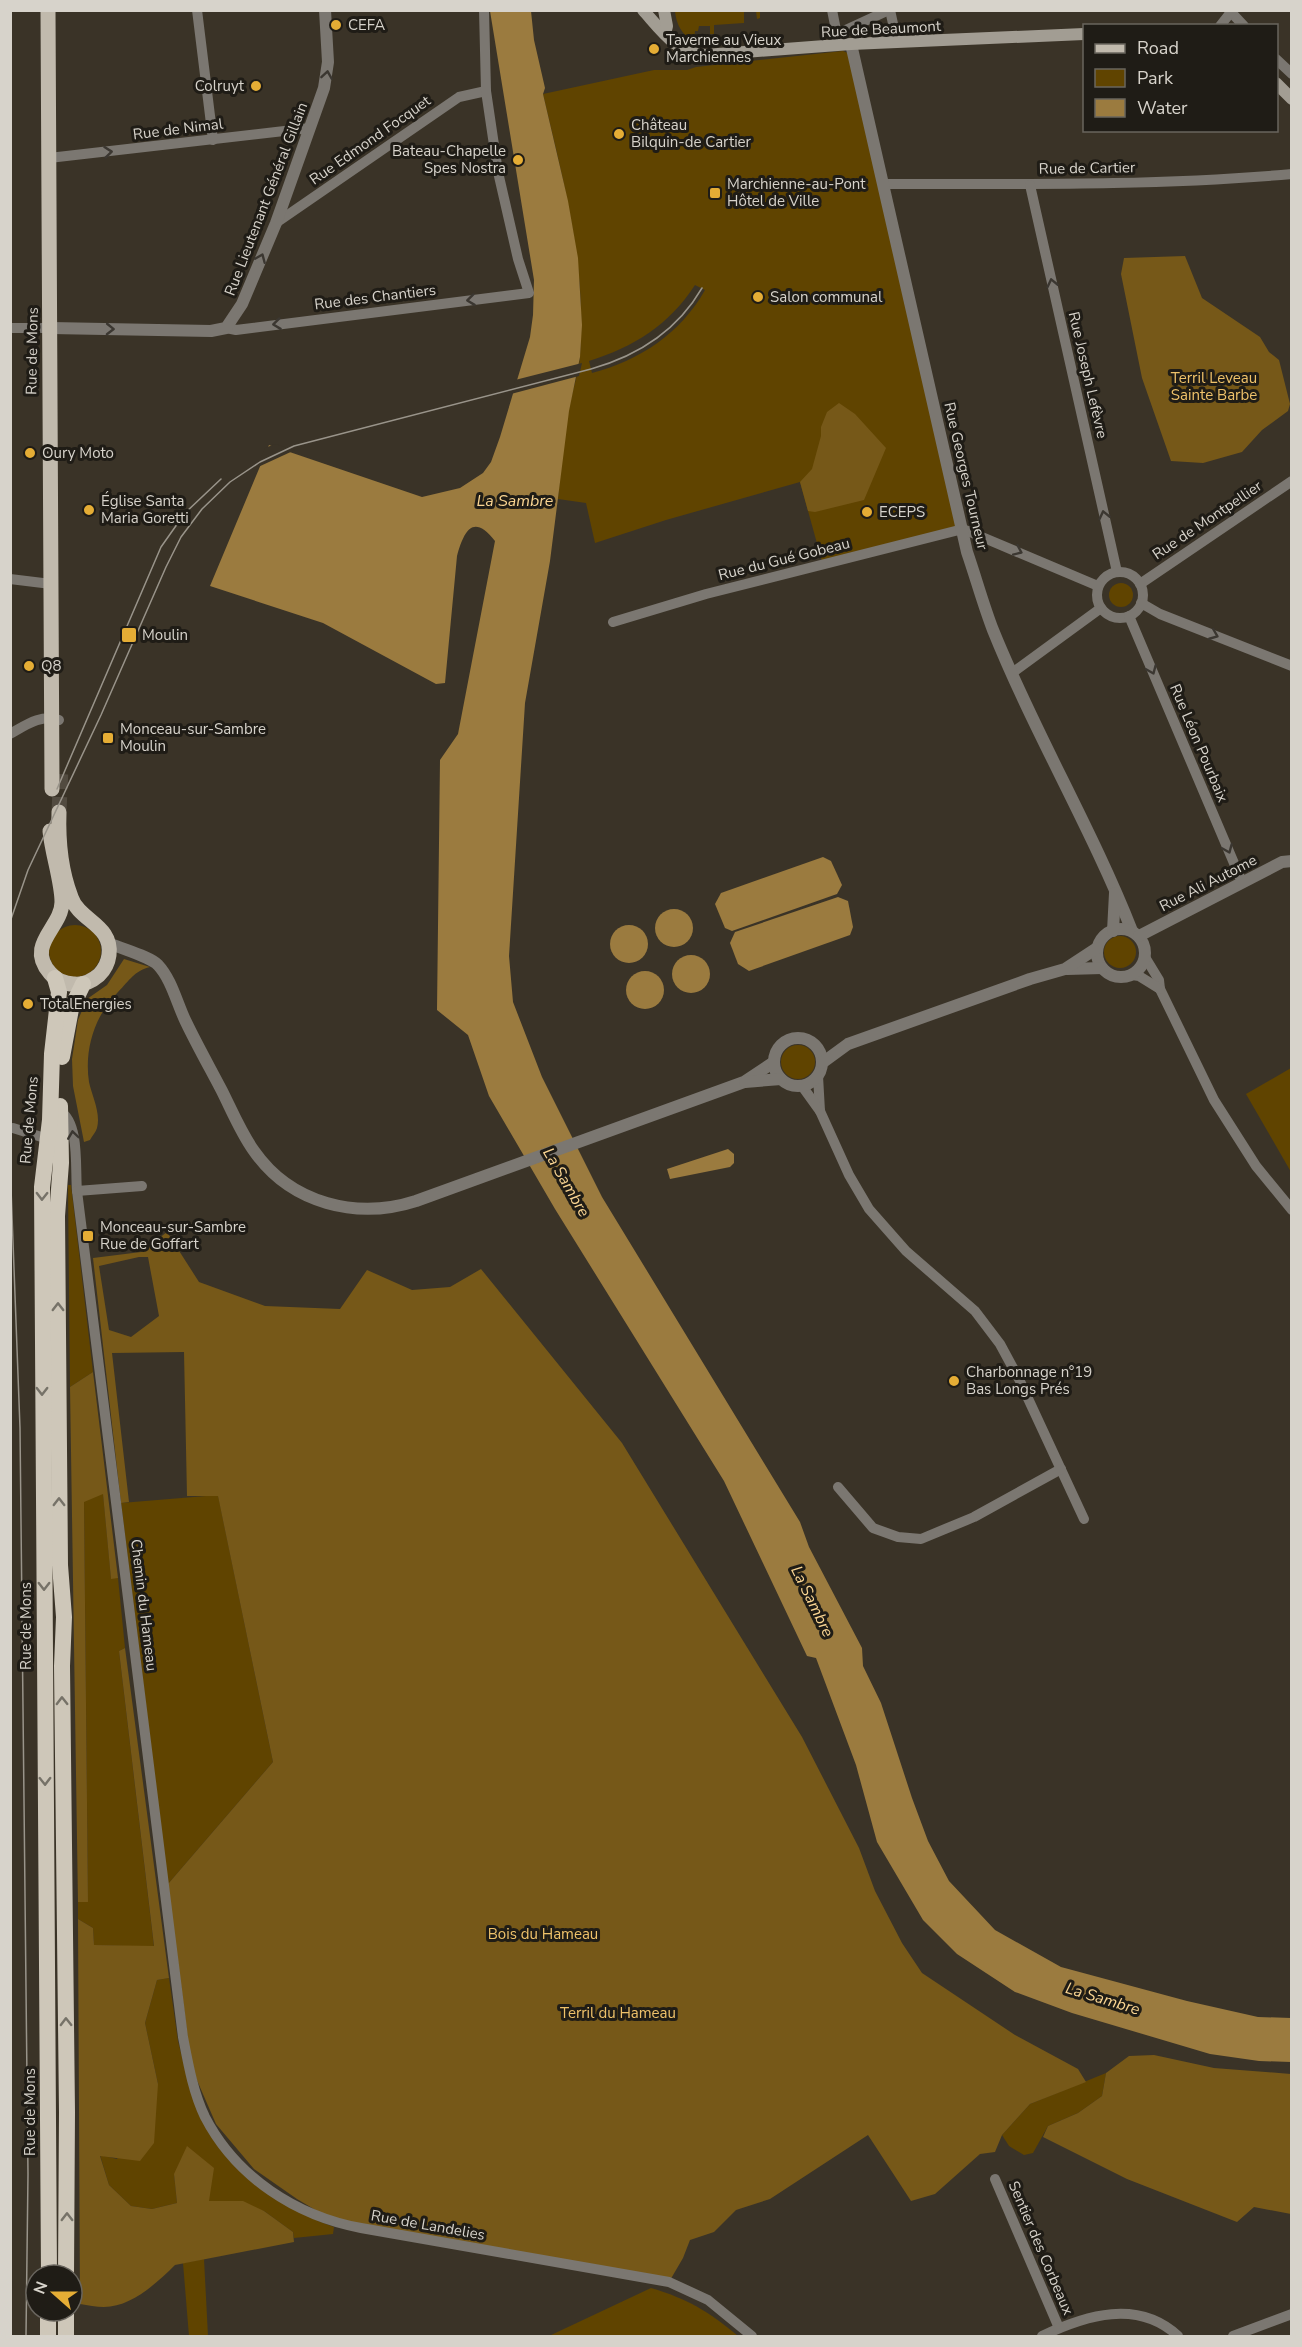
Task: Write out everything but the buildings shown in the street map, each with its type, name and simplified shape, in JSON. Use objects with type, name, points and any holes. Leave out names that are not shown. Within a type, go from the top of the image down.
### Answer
[{"type":"highway","name":"Rue de Mons","points":[[55,978],[59,992],[52,1054],[54,1142],[68,1178],[57,1228],[60,1565],[64,1617],[62,1677],[66,2263]]},
{"type":"highway","name":"Rue de Mons","points":[[49,2263],[42,1187],[60,1111],[61,1060],[71,1009],[83,984]]},
{"type":"main road","name":"Rue de Mons","points":[[48,10],[52,693],[56,719],[52,789]]},
{"type":"main road","points":[[644,10],[665,34]]},
{"type":"main road","points":[[664,10],[667,26],[665,34]]},
{"type":"main road","name":"Rue de Beaumont","points":[[665,34],[680,48],[700,55],[842,41],[897,42],[1083,34]]},
{"type":"main road","points":[[1278,85],[1292,99]]},
{"type":"main road","name":"Rue de Mons","points":[[56,719],[62,731],[62,768]]},
{"type":"main road","points":[[59,812],[60,847],[72,901],[104,932],[109,951]]},
{"type":"main road","name":"Rue de Mons","points":[[50,831],[62,901],[60,914],[45,937],[42,950],[45,965],[55,978]]},
{"type":"main road","points":[[52,927],[70,917],[90,920]]},
{"type":"main road","name":"Rue de Mons","points":[[83,984],[102,972],[109,951]]},
{"type":"main road","points":[[55,978],[63,982],[83,984]]},
{"type":"street","points":[[198,10],[213,140]]},
{"type":"street","name":"Rue Lieutenant Général Gillain","points":[[226,328],[242,304],[276,223],[324,88],[328,69],[325,10]]},
{"type":"street","points":[[484,10],[486,91]]},
{"type":"street","points":[[832,10],[842,41],[890,10],[897,42]]},
{"type":"street","points":[[1221,24],[1230,11],[1242,24]]},
{"type":"street","name":"Rue Georges Tourneur","points":[[842,41],[883,184],[967,552],[990,621],[1012,673],[1135,934]]},
{"type":"street","points":[[1278,61],[1292,74]]},
{"type":"street","name":"Rue Edmond Focquet","points":[[276,223],[459,97],[486,91]]},
{"type":"street","name":"Rue des Chantiers","points":[[226,328],[236,330],[529,293],[518,260],[498,172],[486,91]]},
{"type":"street","name":"Rue de Nimal","points":[[50,158],[310,128]]},
{"type":"street","name":"Rue de Cartier","points":[[883,184],[1227,180],[1292,174]]},
{"type":"street","name":"Rue Joseph Lefèvre","points":[[1030,184],[1117,572]]},
{"type":"street","points":[[10,328],[211,331],[226,328]]},
{"type":"street","name":"Rue de Montpellier","points":[[1140,584],[1292,481]]},
{"type":"street","points":[[963,529],[1098,586]]},
{"type":"street","name":"Rue du Gué Gobeau","points":[[613,622],[706,594],[963,529]]},
{"type":"street","points":[[1117,572],[1128,573],[1140,584],[1143,593],[1141,603],[1138,609],[1129,616],[1121,618],[1112,616],[1101,608],[1097,597],[1098,586],[1103,578],[1117,572]]},
{"type":"street","points":[[10,579],[51,584]]},
{"type":"street","points":[[1141,603],[1160,614],[1292,666]]},
{"type":"street","points":[[1012,673],[1101,608]]},
{"type":"street","name":"Rue Léon Pourbaix","points":[[1129,616],[1242,882]]},
{"type":"street","points":[[10,734],[36,720],[56,719]]},
{"type":"street","name":"Rue Ali Autome","points":[[1135,934],[1282,862],[1292,861]]},
{"type":"street","name":"Rue Georges Tourneur","points":[[1113,931],[1115,893]]},
{"type":"street","points":[[1065,969],[1097,948],[1102,939],[1113,931],[1124,929],[1135,934],[1143,943],[1145,957],[1159,980],[1160,989],[1214,1100],[1256,1166],[1292,1210]]},
{"type":"street","points":[[1097,948],[1098,961],[1102,968],[1114,977],[1139,976],[1160,989]]},
{"type":"street","points":[[109,951],[141,955],[156,963],[164,972],[186,1023],[253,1150],[273,1172],[298,1191],[345,1208],[379,1209],[409,1203],[744,1082],[774,1062]]},
{"type":"street","points":[[1132,975],[1141,967],[1145,957]]},
{"type":"street","points":[[816,1047],[848,1044],[1030,979],[1065,969],[1102,968]]},
{"type":"street","points":[[818,1076],[811,1083],[802,1086],[790,1085],[781,1079],[774,1062],[779,1048],[790,1040],[804,1039],[816,1047],[822,1063]]},
{"type":"street","points":[[820,1111],[818,1076],[822,1063],[848,1044]]},
{"type":"street","points":[[744,1082],[781,1079]]},
{"type":"street","points":[[802,1086],[820,1111],[849,1175],[869,1209],[906,1251],[975,1311],[1000,1344],[1019,1379],[1084,1519]]},
{"type":"street","name":"Chemin du Hameau","points":[[60,1111],[72,1123],[76,1155],[75,1164],[68,1178],[77,1191],[183,2037]]},
{"type":"street","points":[[13,1128],[54,1142],[75,1164]]},
{"type":"street","points":[[77,1191],[142,1186]]},
{"type":"street","points":[[838,1487],[873,1528],[898,1537],[921,1539],[974,1517],[1061,1469]]},
{"type":"street","name":"Rue de Landelies","points":[[183,2037],[198,2099],[220,2141],[254,2178],[297,2206],[339,2224],[669,2282],[708,2300],[752,2337]]},
{"type":"street","name":"Sentier des Corbeaux","points":[[995,2179],[1059,2328]]},
{"type":"street","points":[[1042,2337],[1059,2328],[1101,2316],[1137,2314],[1160,2323],[1178,2337]]},
{"type":"street","points":[[1233,2337],[1292,2314]]},
{"type":"green space","points":[[675,10],[773,11],[760,11],[760,18],[757,19],[756,11],[744,11],[744,23],[714,25],[714,34],[710,34],[710,26],[699,26],[698,31],[695,31],[694,42],[680,29]]},
{"type":"green space","points":[[843,51],[850,54],[963,529],[823,565],[800,482],[595,543],[586,503],[558,499],[565,431],[579,362],[580,288],[572,223],[543,94],[654,70],[687,70],[696,67]],"holes":[[[695,285],[705,290],[684,319],[657,343],[626,361],[592,373],[589,361],[621,349],[649,333],[674,312]]]},
{"type":"green space","name":"Terril Leveau Sainte Barbe","points":[[1185,256],[1202,298],[1260,337],[1269,352],[1279,360],[1290,404],[1288,411],[1262,430],[1242,452],[1203,463],[1171,461],[1142,378],[1121,274],[1124,258]]},
{"type":"green space","points":[[839,403],[855,414],[886,448],[864,500],[815,512],[808,511],[800,482],[812,469],[821,436],[821,427],[827,412]]},
{"type":"green space","points":[[1121,583],[1129,587],[1133,595],[1129,603],[1121,607],[1113,603],[1109,595],[1113,587]]},
{"type":"green space","points":[[70,925],[80,925],[94,932],[101,951],[94,970],[80,977],[70,977],[60,973],[53,966],[49,956],[49,946],[53,936],[60,929]]},
{"type":"green space","points":[[1120,936],[1132,940],[1136,952],[1132,964],[1120,968],[1108,964],[1104,952],[1108,940]]},
{"type":"green space","points":[[124,959],[150,967],[129,980],[110,1001],[97,1022],[90,1045],[88,1070],[98,1122],[90,1140],[84,1142],[73,1086],[72,1059],[78,1020],[87,999],[107,985]]},
{"type":"green space","points":[[798,1045],[810,1050],[815,1062],[810,1074],[798,1079],[786,1074],[781,1062],[786,1050]]},
{"type":"green space","points":[[1291,1068],[1291,1172],[1246,1094]]},
{"type":"green space","points":[[68,1185],[71,1185],[93,1372],[70,1387]]},
{"type":"green space","name":"Bois du Hameau","points":[[167,1232],[199,1282],[265,1306],[340,1309],[367,1270],[412,1290],[450,1287],[481,1269],[622,1443],[802,1737],[859,1848],[875,1891],[902,1943],[922,1973],[1015,2035],[1078,2069],[1086,2082],[1030,2104],[1002,2135],[995,2152],[980,2154],[935,2194],[911,2201],[868,2135],[770,2199],[736,2210],[714,2232],[690,2240],[669,2282],[339,2224],[297,2199],[254,2169],[216,2124],[196,2078],[189,2048],[168,1884],[273,1762],[218,1496],[187,1496],[184,1352],[112,1353],[129,1502],[121,1503],[93,1258],[141,1252]],"holes":[[[148,1257],[159,1316],[131,1337],[109,1330],[99,1266]]]},
{"type":"green space","points":[[93,1372],[118,1578],[111,1579],[103,1494],[84,1502],[88,1902],[78,1902],[70,1387]]},
{"type":"green space","points":[[103,1493],[111,1578],[118,1578],[125,1648],[119,1651],[154,1947],[94,1945],[93,1928],[78,1919],[78,1902],[88,1902],[84,1501]]},
{"type":"green space","points":[[218,1495],[273,1762],[168,1884],[121,1503]]},
{"type":"green space","points":[[125,1648],[169,1978],[157,1980],[145,2023],[158,2084],[154,2143],[140,2161],[100,2156],[109,2185],[131,2206],[152,2209],[177,2203],[174,2174],[187,2146],[214,2168],[209,2201],[243,2201],[264,2211],[293,2232],[294,2242],[175,2265],[143,2293],[124,2303],[101,2307],[84,2305],[84,2263],[80,2263],[78,1919],[93,1928],[94,1945],[154,1946],[119,1651]]},
{"type":"green space","points":[[169,1978],[178,2041],[190,2089],[221,2150],[318,2221],[334,2227],[333,2234],[294,2238],[293,2232],[264,2211],[209,2201],[174,2174],[177,2203],[152,2209],[131,2206],[109,2185],[100,2155],[117,2159],[158,2084],[145,2023],[157,1980]]},
{"type":"green space","points":[[1154,2055],[1214,2068],[1291,2074],[1291,2214],[1254,2207],[1237,2222],[1127,2179],[1043,2137],[1048,2126],[1078,2113],[1102,2096],[1106,2073],[1129,2056]]},
{"type":"green space","points":[[1106,2073],[1102,2096],[1078,2113],[1048,2126],[1033,2153],[1024,2155],[1009,2146],[1002,2135],[1030,2104]]},
{"type":"green space","points":[[204,2259],[208,2336],[189,2336],[183,2263]]},
{"type":"green space","points":[[651,2288],[697,2307],[738,2336],[549,2336]]},
{"type":"water","name":"La Sambre","points":[[490,11],[531,11],[534,40],[545,88],[543,94],[568,201],[578,258],[582,325],[580,357],[569,411],[550,561],[525,703],[509,956],[513,1002],[542,1077],[602,1197],[800,1522],[809,1547],[862,1648],[863,1666],[881,1703],[928,1841],[949,1881],[995,1930],[1061,1967],[1187,2001],[1258,2017],[1291,2018],[1291,2062],[1259,2061],[1210,2054],[1072,2013],[1015,1992],[957,1954],[923,1920],[877,1842],[856,1765],[816,1658],[807,1656],[724,1481],[555,1209],[489,1096],[468,1035],[437,1010],[440,760],[458,734],[495,541],[481,528],[475,527],[466,533],[460,547],[457,556],[445,683],[436,684],[323,623],[210,586],[269,445],[422,497],[460,488],[483,473],[491,462],[530,337],[534,280]]},
{"type":"water","points":[[823,857],[831,861],[842,885],[837,894],[732,931],[725,928],[715,904],[721,893]]},
{"type":"water","points":[[838,897],[848,901],[853,927],[850,935],[749,971],[738,964],[730,943],[735,932]]},
{"type":"water","points":[[674,909],[687,915],[693,928],[687,941],[674,947],[661,941],[655,928],[661,915]]},
{"type":"water","points":[[629,925],[642,931],[648,944],[642,957],[629,963],[616,957],[610,944],[616,931]]},
{"type":"water","points":[[691,955],[704,961],[710,974],[704,987],[691,993],[678,987],[672,974],[678,961]]},
{"type":"water","points":[[645,971],[658,977],[664,990],[658,1003],[645,1009],[632,1003],[626,990],[632,977]]},
{"type":"water","points":[[728,1149],[734,1154],[734,1163],[730,1167],[670,1179],[667,1169]]},
{"type":"pier","points":[[582,363],[579,376],[511,394],[515,380]]},
{"type":"pier","points":[[275,444],[295,450],[256,468],[265,448]]},
{"type":"tunnel","points":[[59,812],[61,768]]},
{"type":"tram line","points":[[10,922],[28,870],[101,715],[166,567],[181,537],[202,509],[230,482],[260,462],[294,446],[608,364],[640,349],[668,329],[681,317],[702,288]]},
{"type":"tram line","points":[[57,789],[161,547],[185,513],[221,479]]},
{"type":"tram line","points":[[10,1162],[20,1428],[28,2174],[26,2336]]},
{"type":"place","name":"CEFA","points":[[336,25]]},
{"type":"place","name":"Taverne au Vieux Marchiennes","points":[[654,49]]},
{"type":"place","name":"Colruyt","points":[[256,86]]},
{"type":"place","name":"Château Bilquin-de Cartier","points":[[619,134]]},
{"type":"place","name":"Bateau-Chapelle Spes Nostra","points":[[518,160]]},
{"type":"place","name":"Marchienne-au-Pont Hôtel de Ville","points":[[715,193]]},
{"type":"place","name":"Salon communal","points":[[758,297]]},
{"type":"place","name":"Oury Moto","points":[[30,453]]},
{"type":"place","name":"Église Santa Maria Goretti","points":[[89,510]]},
{"type":"place","name":"ECEPS","points":[[867,512]]},
{"type":"place","name":"Moulin","points":[[129,635]]},
{"type":"place","name":"Q8","points":[[29,666]]},
{"type":"place","name":"Monceau-sur-Sambre Moulin","points":[[108,738]]},
{"type":"place","name":"TotalEnergies","points":[[28,1004]]},
{"type":"place","name":"Monceau-sur-Sambre Rue de Goffart","points":[[88,1236]]},
{"type":"place","name":"Charbonnage n°19 Bas Longs Prés","points":[[954,1381]]},
{"type":"park label","name":"Terril du Hameau","points":[[618,2013]]}]
